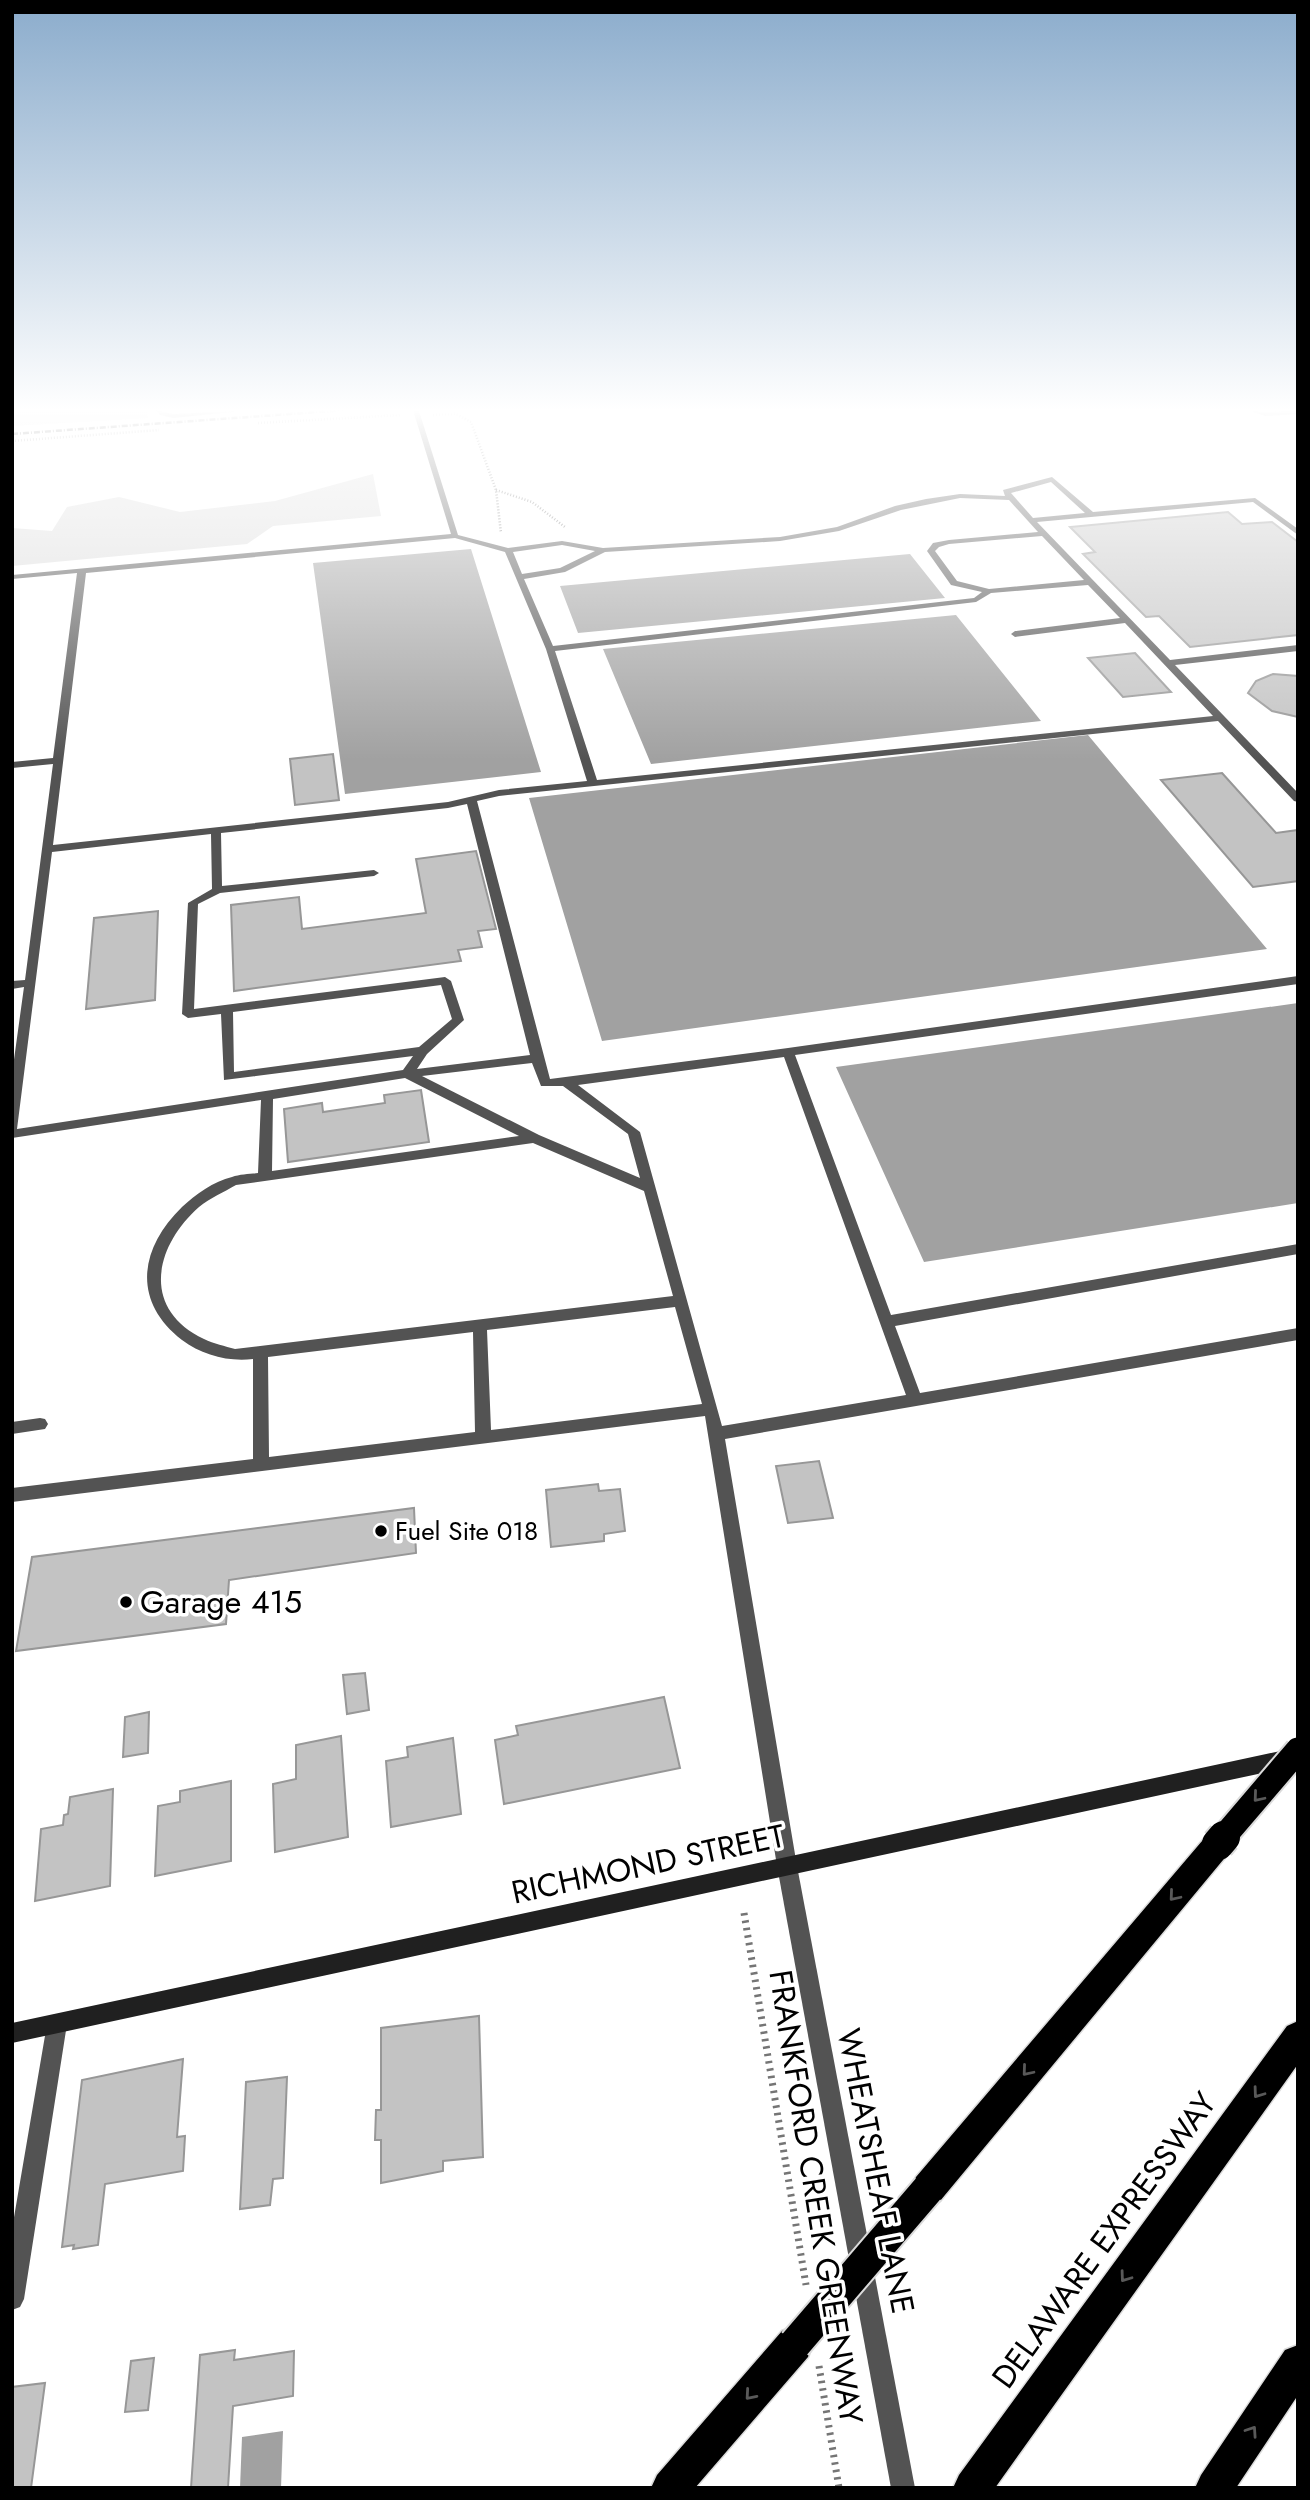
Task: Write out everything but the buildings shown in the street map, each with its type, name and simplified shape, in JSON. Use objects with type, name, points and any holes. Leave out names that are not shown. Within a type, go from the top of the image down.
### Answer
[{"type":"highway","points":[[670,2488],[806,2348],[928,2189],[1298,1750]]},
{"type":"highway","name":"DELAWARE EXPRESSWAY","points":[[980,2477],[1298,2037]]},
{"type":"highway","points":[[1214,2488],[1298,2363]]},
{"type":"main road","name":"RICHMOND STREET","points":[[12,2033],[1298,1756]]},
{"type":"street","points":[[452,527],[455,536]]},
{"type":"street","points":[[520,577],[562,570],[603,550],[804,536],[846,527]]},
{"type":"street","points":[[1037,527],[1298,799]]},
{"type":"street","points":[[1044,534],[949,542],[932,548],[931,551],[954,583],[989,591],[1089,582]]},
{"type":"street","points":[[12,576],[455,536],[509,550],[562,543],[603,550]]},
{"type":"street","points":[[509,550],[550,649],[593,783]]},
{"type":"street","points":[[12,1126],[17,1045],[30,983],[82,569]]},
{"type":"street","points":[[550,649],[976,600],[989,591]]},
{"type":"street","points":[[1015,634],[1126,620]]},
{"type":"street","points":[[1168,663],[1298,648]]},
{"type":"street","points":[[46,849],[449,805],[499,793],[1220,718]]},
{"type":"street","points":[[12,765],[58,761]]},
{"type":"street","points":[[12,1134],[407,1074],[537,1058],[471,799]]},
{"type":"street","points":[[216,830],[217,890]]},
{"type":"street","points":[[374,873],[217,890],[193,903],[188,1014],[445,981],[458,1020],[423,1051],[407,1074]]},
{"type":"street","points":[[566,1082],[1298,980]]},
{"type":"street","points":[[12,985],[30,983]]},
{"type":"street","points":[[226,1009],[228,1077],[423,1051]]},
{"type":"street","points":[[788,1052],[915,1399]]},
{"type":"street","name":"WHEATSHEAF LANE","points":[[537,1058],[545,1083],[566,1082],[634,1132],[711,1409],[787,1866],[903,2488]]},
{"type":"street","points":[[407,1074],[534,1138],[650,1188]]},
{"type":"street","points":[[265,1177],[267,1097]]},
{"type":"street","points":[[534,1138],[233,1181],[197,1201],[169,1228],[153,1259],[152,1291],[167,1320],[195,1343],[235,1354],[681,1301]]},
{"type":"street","points":[[886,1322],[1298,1250]]},
{"type":"street","points":[[480,1325],[483,1438]]},
{"type":"street","points":[[716,1434],[1298,1334]]},
{"type":"street","points":[[260,1352],[261,1465]]},
{"type":"street","points":[[12,1495],[711,1409]]},
{"type":"street","points":[[12,1428],[40,1424]]},
{"type":"street","points":[[12,2299],[57,2024]]},
{"type":"path","points":[[500,527],[509,550]]},
{"type":"path","points":[[566,527],[592,546]]},
{"type":"path","name":"FRANKFORD CREEK GREENWAY","points":[[744,1913],[808,2297]]},
{"type":"path","name":"FRANKFORD CREEK GREENWAY","points":[[806,2348],[838,2488]]},
{"type":"shaded area","points":[[55,527],[272,527],[247,544],[12,566],[12,528],[52,531]]},
{"type":"shaded area","points":[[471,549],[541,772],[345,794],[313,563]]},
{"type":"shaded area","points":[[910,554],[945,598],[578,633],[560,586]]},
{"type":"shaded area","points":[[956,615],[1041,721],[651,764],[603,649]]},
{"type":"shaded area","points":[[1088,735],[1267,949],[602,1041],[529,798]]},
{"type":"shaded area","points":[[1298,1003],[1298,1203],[924,1262],[836,1067]]},
{"type":"shaded area","points":[[283,2431],[281,2488],[240,2488],[242,2437]]},
{"type":"place","name":"Fuel Site 018","points":[[381,1531]]},
{"type":"place","name":"Garage 415","points":[[126,1602]]}]
